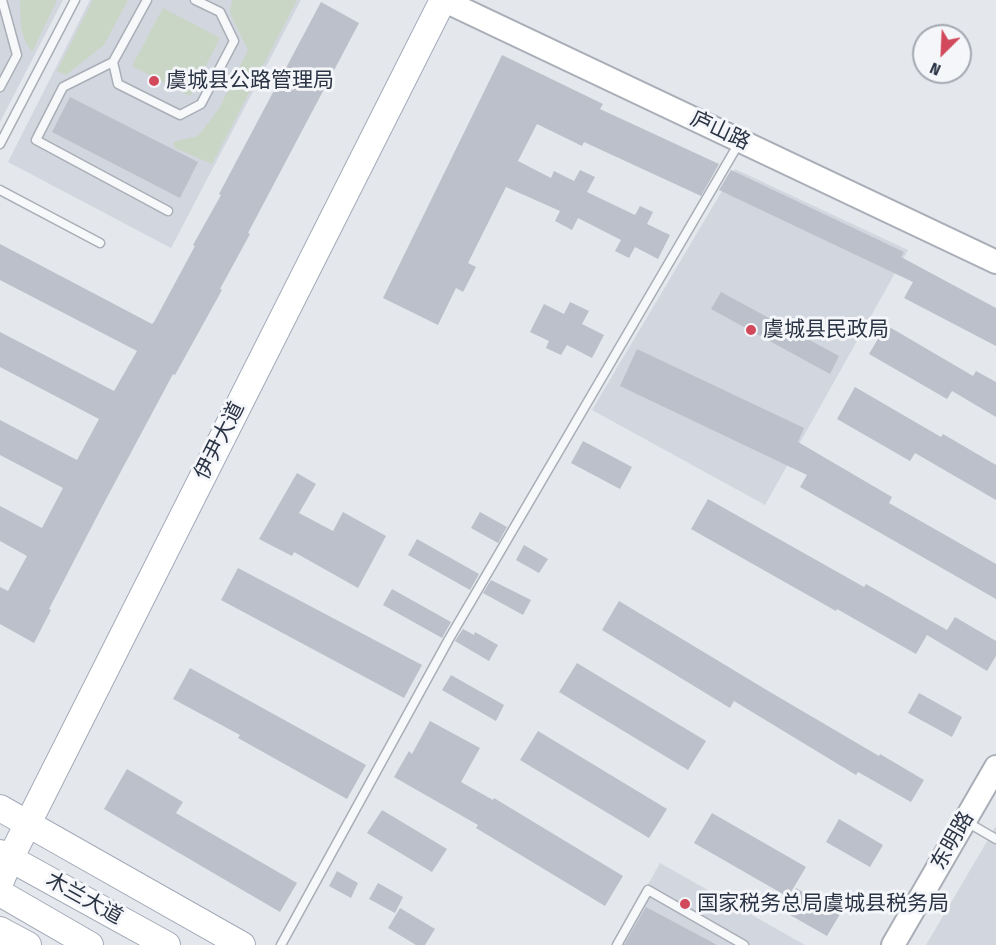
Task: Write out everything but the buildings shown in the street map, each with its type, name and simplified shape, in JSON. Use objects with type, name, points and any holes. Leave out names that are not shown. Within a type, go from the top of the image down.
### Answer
[{"type":"main road","name":"伊尹大道","points":[[0,883],[5,856],[28,822],[443,0]]},
{"type":"main road","points":[[0,808],[242,945]]},
{"type":"main road","name":"木兰大道","points":[[5,856],[167,945]]},
{"type":"main road","name":"木兰大道","points":[[0,893],[90,945]]},
{"type":"main road","points":[[0,930],[28,945]]},
{"type":"street","name":"庐山路","points":[[443,0],[996,262]]},
{"type":"street","name":"东明路","points":[[892,945],[996,767]]},
{"type":"lane","points":[[0,87],[16,56],[2,0]]},
{"type":"lane","points":[[0,144],[75,0]]},
{"type":"lane","points":[[147,0],[113,62],[63,87],[36,140],[168,211]]},
{"type":"lane","points":[[113,62],[118,84],[180,116],[201,104],[234,41],[220,12],[195,0]]},
{"type":"lane","points":[[281,945],[449,639],[741,141]]},
{"type":"lane","points":[[0,190],[100,243]]},
{"type":"lane","points":[[965,821],[996,839]]},
{"type":"lane","points":[[616,945],[648,890],[744,945]]},
{"type":"shaded area","points":[[0,0],[63,0],[0,122]]},
{"type":"shaded area","name":"虞城县公路管理局","points":[[90,0],[301,0],[171,248],[8,162]]},
{"type":"shaded area","name":"虞城县民政局","points":[[735,169],[908,250],[765,505],[592,410]]},
{"type":"shaded area","points":[[996,826],[996,945],[926,945]]},
{"type":"shaded area","name":"国家税务总局虞城县税务局","points":[[660,863],[805,945],[614,945]]},
{"type":"green space","points":[[20,0],[57,0],[32,52],[21,28]]},
{"type":"green space","points":[[93,0],[128,0],[104,45],[66,75],[57,71]]},
{"type":"green space","points":[[232,0],[297,0],[212,164],[175,148],[173,142],[198,136],[219,109],[248,50],[230,13]]},
{"type":"green space","points":[[163,8],[220,38],[190,96],[132,66]]},
{"type":"place","name":"虞城县公路管理局","points":[[154,81]]},
{"type":"place","name":"虞城县民政局","points":[[751,330]]},
{"type":"place","name":"国家税务总局虞城县税务局","points":[[685,904]]}]
